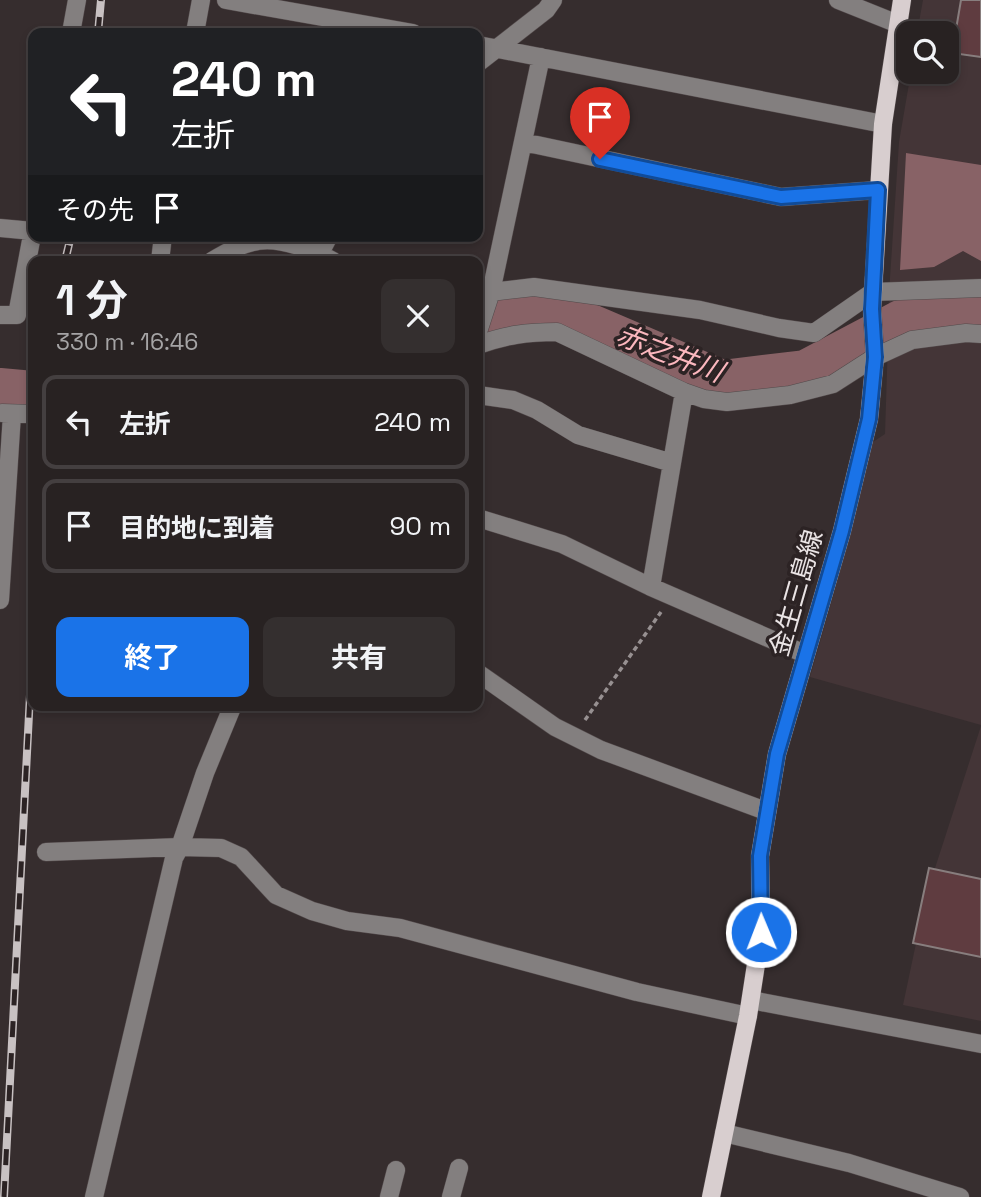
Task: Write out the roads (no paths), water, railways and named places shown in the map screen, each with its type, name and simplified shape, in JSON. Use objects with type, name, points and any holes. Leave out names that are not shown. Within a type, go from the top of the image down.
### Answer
[{"type":"main road","name":"金生三島線","points":[[898,21],[902,0]]},
{"type":"main road","name":"金生三島線","points":[[711,1197],[750,1008],[761,932],[760,856],[777,754],[842,531],[869,419],[875,351],[873,300],[878,190],[883,124],[896,37]]},
{"type":"street","points":[[72,28],[77,0]]},
{"type":"street","points":[[196,28],[201,0]]},
{"type":"street","points":[[226,0],[385,28]]},
{"type":"street","points":[[483,59],[546,10],[553,0]]},
{"type":"street","points":[[838,0],[896,23]]},
{"type":"street","points":[[483,46],[883,124]]},
{"type":"street","points":[[483,318],[484,292],[523,142],[541,57]]},
{"type":"street","points":[[523,142],[781,197],[878,190]]},
{"type":"street","points":[[0,228],[28,230]]},
{"type":"street","points":[[220,256],[256,242]]},
{"type":"street","points":[[282,242],[323,256]]},
{"type":"street","points":[[0,315],[17,316],[28,257]]},
{"type":"street","points":[[484,292],[534,287],[700,310],[814,333],[873,300],[981,288]]},
{"type":"street","points":[[483,343],[502,336],[557,332],[684,392],[727,402],[790,395],[833,384],[875,351],[912,340],[966,333],[981,334]]},
{"type":"street","points":[[651,587],[684,392]]},
{"type":"street","points":[[483,396],[513,400],[537,410],[578,435],[672,463]]},
{"type":"street","points":[[0,600],[6,414],[28,414]]},
{"type":"street","points":[[483,520],[562,544],[651,587],[805,653]]},
{"type":"street","points":[[483,677],[555,727],[601,750],[766,811]]},
{"type":"street","points":[[94,1197],[174,858],[231,711]]},
{"type":"street","points":[[46,852],[221,848],[241,857],[276,895],[312,911],[347,920],[400,928],[638,992],[981,1044]]},
{"type":"street","points":[[724,1133],[849,1163],[960,1197]]},
{"type":"street","points":[[452,1197],[459,1168]]},
{"type":"street","points":[[389,1197],[396,1170]]},
{"type":"waterway","name":"赤之井川","points":[[483,324],[493,317],[538,310],[584,320],[722,379],[805,369],[900,319],[981,310]]},
{"type":"waterway","name":"赤之井川","points":[[0,387],[28,390]]},
{"type":"railway","points":[[98,28],[101,0]]},
{"type":"railway","points":[[66,256],[70,242]]},
{"type":"railway","points":[[4,1197],[29,711]]}]
